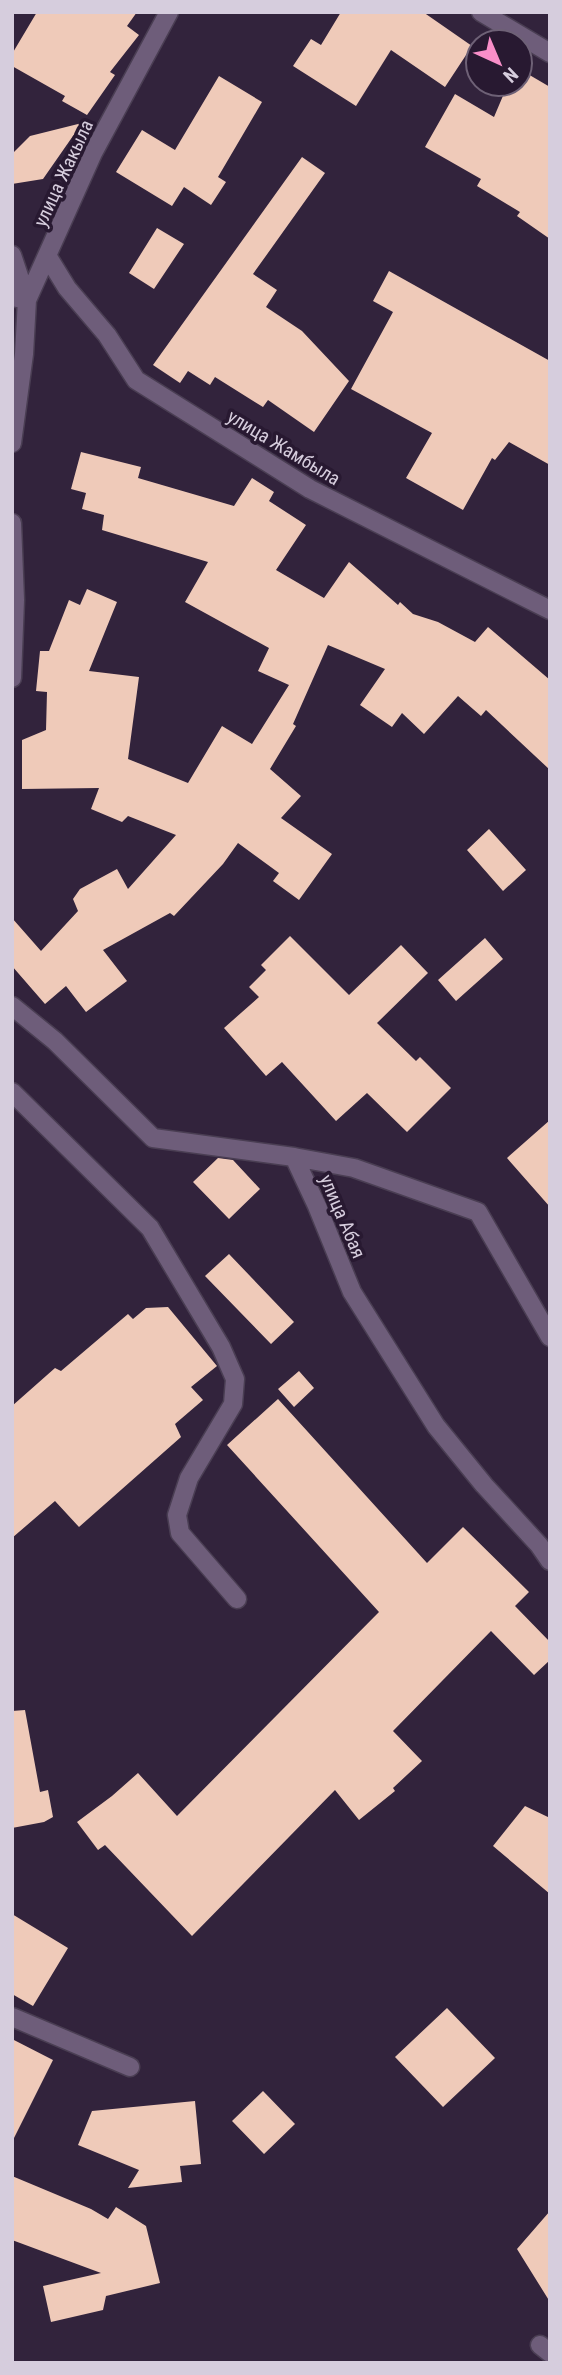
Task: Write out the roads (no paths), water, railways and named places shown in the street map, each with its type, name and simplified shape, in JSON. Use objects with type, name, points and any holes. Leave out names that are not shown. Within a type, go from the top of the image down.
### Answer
[{"type":"street","name":"улица Жакыла","points":[[12,443],[24,354],[20,299],[48,257],[93,153],[169,12]]},
{"type":"street","points":[[481,12],[550,53]]},
{"type":"street","points":[[12,255],[20,299]]},
{"type":"street","name":"улица Жамбыла","points":[[48,257],[67,288],[107,335],[136,380],[310,489],[550,610]]},
{"type":"street","points":[[12,523],[15,600],[12,678]]},
{"type":"street","points":[[12,1006],[55,1041],[153,1138],[354,1168],[478,1212],[550,1337]]},
{"type":"street","points":[[12,1092],[150,1228],[225,1357],[234,1379],[233,1404],[189,1478],[177,1515],[180,1533],[237,1599]]},
{"type":"street","name":"улица Абая","points":[[294,1157],[352,1292],[436,1426],[550,1561]]},
{"type":"street","points":[[12,2017],[130,2067]]}]
